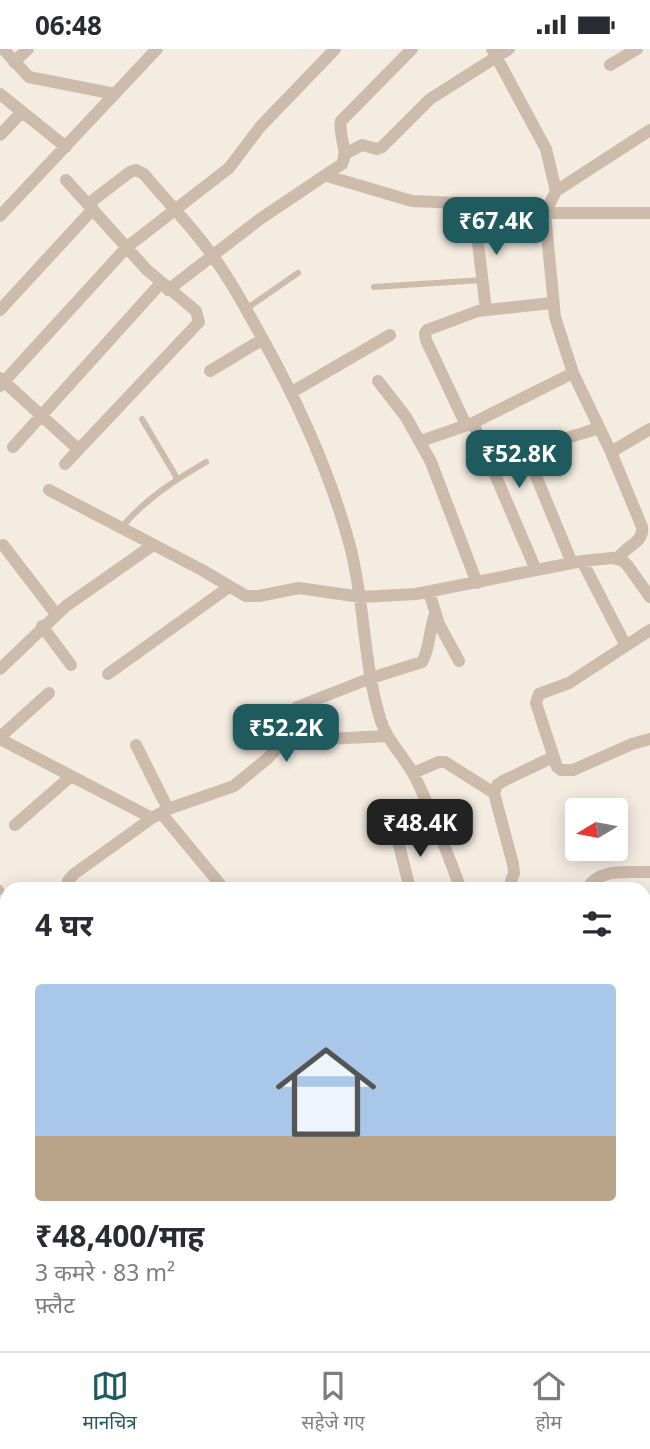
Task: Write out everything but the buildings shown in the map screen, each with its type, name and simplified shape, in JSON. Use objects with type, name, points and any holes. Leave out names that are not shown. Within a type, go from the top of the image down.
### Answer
[{"type":"street","points":[[3,49],[29,77],[115,94]]},
{"type":"street","points":[[14,62],[28,49]]},
{"type":"street","points":[[0,216],[157,49]]},
{"type":"street","points":[[78,450],[1,382],[127,247],[229,168],[260,127],[335,49]]},
{"type":"street","points":[[13,447],[164,286],[342,165],[345,154],[341,121],[412,49]]},
{"type":"street","points":[[345,154],[362,145],[382,148],[429,99],[494,53],[509,49]]},
{"type":"street","points":[[610,65],[637,49]]},
{"type":"street","points":[[494,53],[546,149],[556,191]]},
{"type":"street","points":[[0,94],[66,147]]},
{"type":"street","points":[[0,135],[22,112]]},
{"type":"street","points":[[618,558],[628,545],[640,540],[643,535],[642,527],[611,452],[573,373],[552,303],[545,213],[556,191],[650,129]]},
{"type":"street","points":[[0,310],[90,207],[130,172],[136,170],[144,174],[212,254],[292,392],[320,459],[349,544],[361,597],[380,717],[388,736],[413,772],[458,882]]},
{"type":"street","points":[[327,176],[412,201],[481,204],[545,213],[650,213]]},
{"type":"street","points":[[65,464],[199,322],[196,311],[164,286],[66,180]]},
{"type":"street","points":[[481,204],[478,228],[486,310]]},
{"type":"street","points":[[536,570],[425,334],[427,330],[486,310],[552,303]]},
{"type":"street","points":[[292,392],[390,335]]},
{"type":"street","points":[[210,371],[263,339]]},
{"type":"street","points":[[421,441],[469,424],[573,373]]},
{"type":"street","points":[[378,381],[421,441],[477,583]]},
{"type":"street","points":[[599,428],[543,448],[535,455],[531,464],[577,562],[626,646]]},
{"type":"street","points":[[611,452],[650,429]]},
{"type":"street","points":[[49,490],[202,570],[239,593],[253,597],[299,589],[361,597],[429,592],[577,562],[618,558],[628,566],[650,597]]},
{"type":"street","points":[[3,544],[56,614]]},
{"type":"street","points":[[0,669],[56,614],[153,545]]},
{"type":"street","points":[[108,674],[229,587]]},
{"type":"street","points":[[429,592],[435,614],[459,661]]},
{"type":"street","points":[[68,882],[74,874],[160,813],[234,786],[284,741],[296,707],[372,678],[422,663],[428,632],[435,614]]},
{"type":"street","points":[[42,627],[71,665]]},
{"type":"street","points":[[650,631],[569,683],[537,696],[536,703],[557,767],[567,772],[650,739]]},
{"type":"street","points":[[49,693],[0,738],[70,777],[160,813]]},
{"type":"street","points":[[284,741],[388,736]]},
{"type":"street","points":[[136,745],[160,813],[218,882]]},
{"type":"street","points":[[511,881],[513,864],[494,793],[497,785],[503,781],[553,757]]},
{"type":"street","points":[[413,772],[445,762],[494,793]]},
{"type":"street","points":[[15,825],[70,777]]},
{"type":"street","points":[[397,837],[408,882]]},
{"type":"street","points":[[593,882],[606,873],[650,872]]},
{"type":"lane","points":[[246,309],[298,273]]},
{"type":"lane","points":[[374,287],[482,280]]},
{"type":"lane","points":[[142,419],[177,478]]},
{"type":"lane","points":[[121,528],[138,509],[177,478],[206,461]]}]
